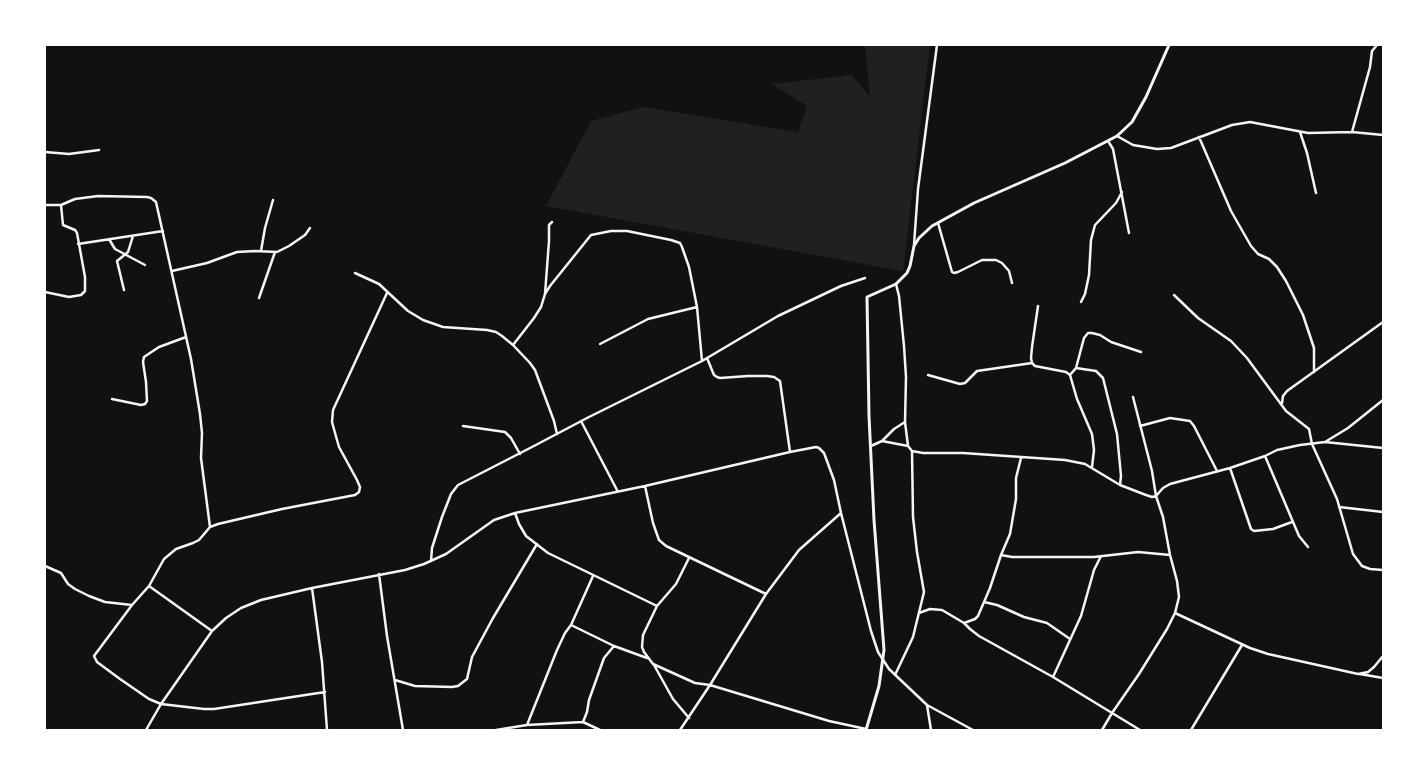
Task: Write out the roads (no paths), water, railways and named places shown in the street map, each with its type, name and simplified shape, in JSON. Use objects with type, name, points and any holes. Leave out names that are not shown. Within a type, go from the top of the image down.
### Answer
[{"type":"street","points":[[653,664],[695,683],[710,685],[829,721],[866,729],[879,686],[884,640],[870,446],[866,299],[868,296],[896,284],[907,273],[910,266],[914,246],[918,189],[937,45]]},
{"type":"street","points":[[914,246],[925,232],[974,203],[1065,163],[1117,136],[1132,122],[1146,97],[1169,45]]},
{"type":"street","points":[[1352,132],[1370,67],[1372,51],[1376,46]]},
{"type":"street","points":[[1117,136],[1133,145],[1157,149],[1171,148],[1232,125],[1250,122],[1300,132],[1352,132],[1383,136]]},
{"type":"street","points":[[1300,132],[1316,193]]},
{"type":"street","points":[[1199,137],[1231,211],[1251,246],[1258,254],[1269,259],[1286,280],[1306,323],[1314,348],[1314,372]]},
{"type":"street","points":[[1108,141],[1113,149],[1129,233]]},
{"type":"street","points":[[45,152],[70,154],[99,150]]},
{"type":"street","points":[[1081,302],[1085,294],[1089,275],[1090,249],[1095,225],[1116,203],[1122,192]]},
{"type":"street","points":[[45,205],[60,205],[75,199],[98,196],[147,197],[156,202],[186,337],[200,414],[202,433],[201,458],[210,527]]},
{"type":"street","points":[[261,251],[274,200]]},
{"type":"street","points":[[45,292],[69,297],[85,293],[86,288],[75,230],[64,226],[60,205]]},
{"type":"street","points":[[513,345],[541,307],[545,294],[549,225],[552,222]]},
{"type":"street","points":[[938,223],[952,272],[958,272],[982,260],[996,260],[1002,263],[1009,271],[1012,283]]},
{"type":"street","points":[[172,271],[207,264],[236,252],[275,252],[289,246],[310,228]]},
{"type":"street","points":[[78,244],[162,231]]},
{"type":"street","points":[[545,294],[591,235],[611,231],[627,232],[671,240],[681,244],[685,252],[697,307],[702,361]]},
{"type":"street","points":[[124,290],[117,262],[129,250],[133,236]]},
{"type":"street","points":[[110,239],[115,249],[144,265]]},
{"type":"street","points":[[259,298],[275,252]]},
{"type":"street","points":[[355,273],[379,284],[414,316],[443,328],[492,331],[513,345],[535,370],[558,434]]},
{"type":"street","points":[[431,562],[432,548],[437,533],[451,494],[458,485],[702,361],[778,316],[841,286],[865,278]]},
{"type":"street","points":[[894,674],[914,637],[924,592],[913,517],[912,451],[908,446],[905,422],[906,377],[904,346],[896,284]]},
{"type":"street","points":[[324,692],[214,709],[161,704],[149,699],[120,679],[97,662],[94,656],[132,605],[149,586],[169,553],[198,540],[210,527],[282,509],[355,495],[358,492],[360,487],[358,480],[337,440],[332,422],[333,410],[387,293]]},
{"type":"street","points":[[1174,296],[1198,318],[1231,341],[1247,358],[1286,411],[1305,425],[1339,507],[1353,554],[1364,567],[1383,570]]},
{"type":"street","points":[[1032,364],[1032,347],[1038,306]]},
{"type":"street","points":[[600,344],[648,319],[697,307]]},
{"type":"street","points":[[1282,405],[1283,396],[1287,391],[1383,322]]},
{"type":"street","points":[[1070,375],[1076,368],[1084,338],[1088,333],[1100,335],[1111,342],[1141,352]]},
{"type":"street","points":[[112,398],[141,405],[145,404],[147,401],[144,357],[159,347],[186,337]]},
{"type":"street","points":[[707,358],[714,375],[720,378],[767,376],[780,381],[790,452]]},
{"type":"street","points":[[928,376],[960,384],[965,383],[977,371],[1032,364],[1066,372],[1070,375],[1077,399],[1092,434],[1094,450],[1092,467]]},
{"type":"street","points":[[1076,368],[1100,374],[1105,384],[1119,448],[1120,485]]},
{"type":"street","points":[[1102,730],[1167,629],[1175,613],[1179,597],[1177,581],[1156,496],[1155,484],[1133,397]]},
{"type":"street","points":[[1325,442],[1348,428],[1383,400]]},
{"type":"street","points":[[1140,426],[1170,418],[1190,421],[1217,471]]},
{"type":"street","points":[[581,421],[618,491]]},
{"type":"street","points":[[870,446],[882,441],[894,429],[905,422]]},
{"type":"street","points":[[463,426],[505,432],[520,454]]},
{"type":"street","points":[[882,441],[908,446]]},
{"type":"street","points":[[1156,496],[1163,488],[1170,484],[1230,468],[1277,450],[1325,442],[1383,448]]},
{"type":"street","points":[[146,730],[161,704],[212,631],[226,618],[242,608],[261,600],[404,570],[431,562],[446,554],[494,520],[514,512],[645,486],[816,447],[824,453],[834,480],[871,631],[878,652],[894,674],[927,705],[973,730]]},
{"type":"street","points":[[912,451],[1065,460],[1085,464],[1120,485],[1146,495],[1156,496]]},
{"type":"street","points":[[1265,456],[1298,536],[1308,547]]},
{"type":"street","points":[[964,623],[978,616],[1010,534],[1016,500],[1016,478],[1021,458]]},
{"type":"street","points":[[1230,468],[1251,529],[1254,532],[1292,522]]},
{"type":"street","points":[[645,486],[653,523],[659,540],[666,546],[689,558],[766,594]]},
{"type":"street","points":[[1339,507],[1383,512]]},
{"type":"street","points":[[514,512],[518,524],[526,536],[548,553],[657,606]]},
{"type":"street","points":[[680,730],[766,594],[799,550],[841,513]]},
{"type":"street","points":[[395,680],[415,686],[452,687],[458,686],[467,679],[472,656],[537,544]]},
{"type":"street","points":[[1001,555],[1012,557],[1094,557],[1138,552],[1170,555]]},
{"type":"street","points":[[1053,677],[1081,616],[1094,570],[1101,556]]},
{"type":"street","points":[[689,558],[676,584],[657,606],[642,641],[644,652],[648,659],[653,664],[673,699],[689,718]]},
{"type":"street","points":[[45,566],[61,572],[68,584],[89,596],[105,602],[132,605]]},
{"type":"street","points":[[379,574],[387,636],[403,730]]},
{"type":"street","points":[[527,725],[557,650],[594,575]]},
{"type":"street","points":[[149,586],[212,631]]},
{"type":"street","points":[[312,588],[327,730]]},
{"type":"street","points":[[984,602],[998,605],[1024,617],[1046,623],[1070,639]]},
{"type":"street","points":[[919,614],[935,608],[942,610],[964,623],[979,636],[1053,677],[1140,730]]},
{"type":"street","points":[[1175,613],[1242,645],[1268,654],[1383,678]]},
{"type":"street","points":[[571,625],[614,646],[648,659]]},
{"type":"street","points":[[1191,730],[1242,645]]},
{"type":"street","points":[[583,722],[604,658],[614,646]]},
{"type":"street","points":[[1358,674],[1368,672],[1383,656]]},
{"type":"street","points":[[927,705],[931,730]]},
{"type":"street","points":[[496,730],[527,725],[583,722],[600,730]]}]
